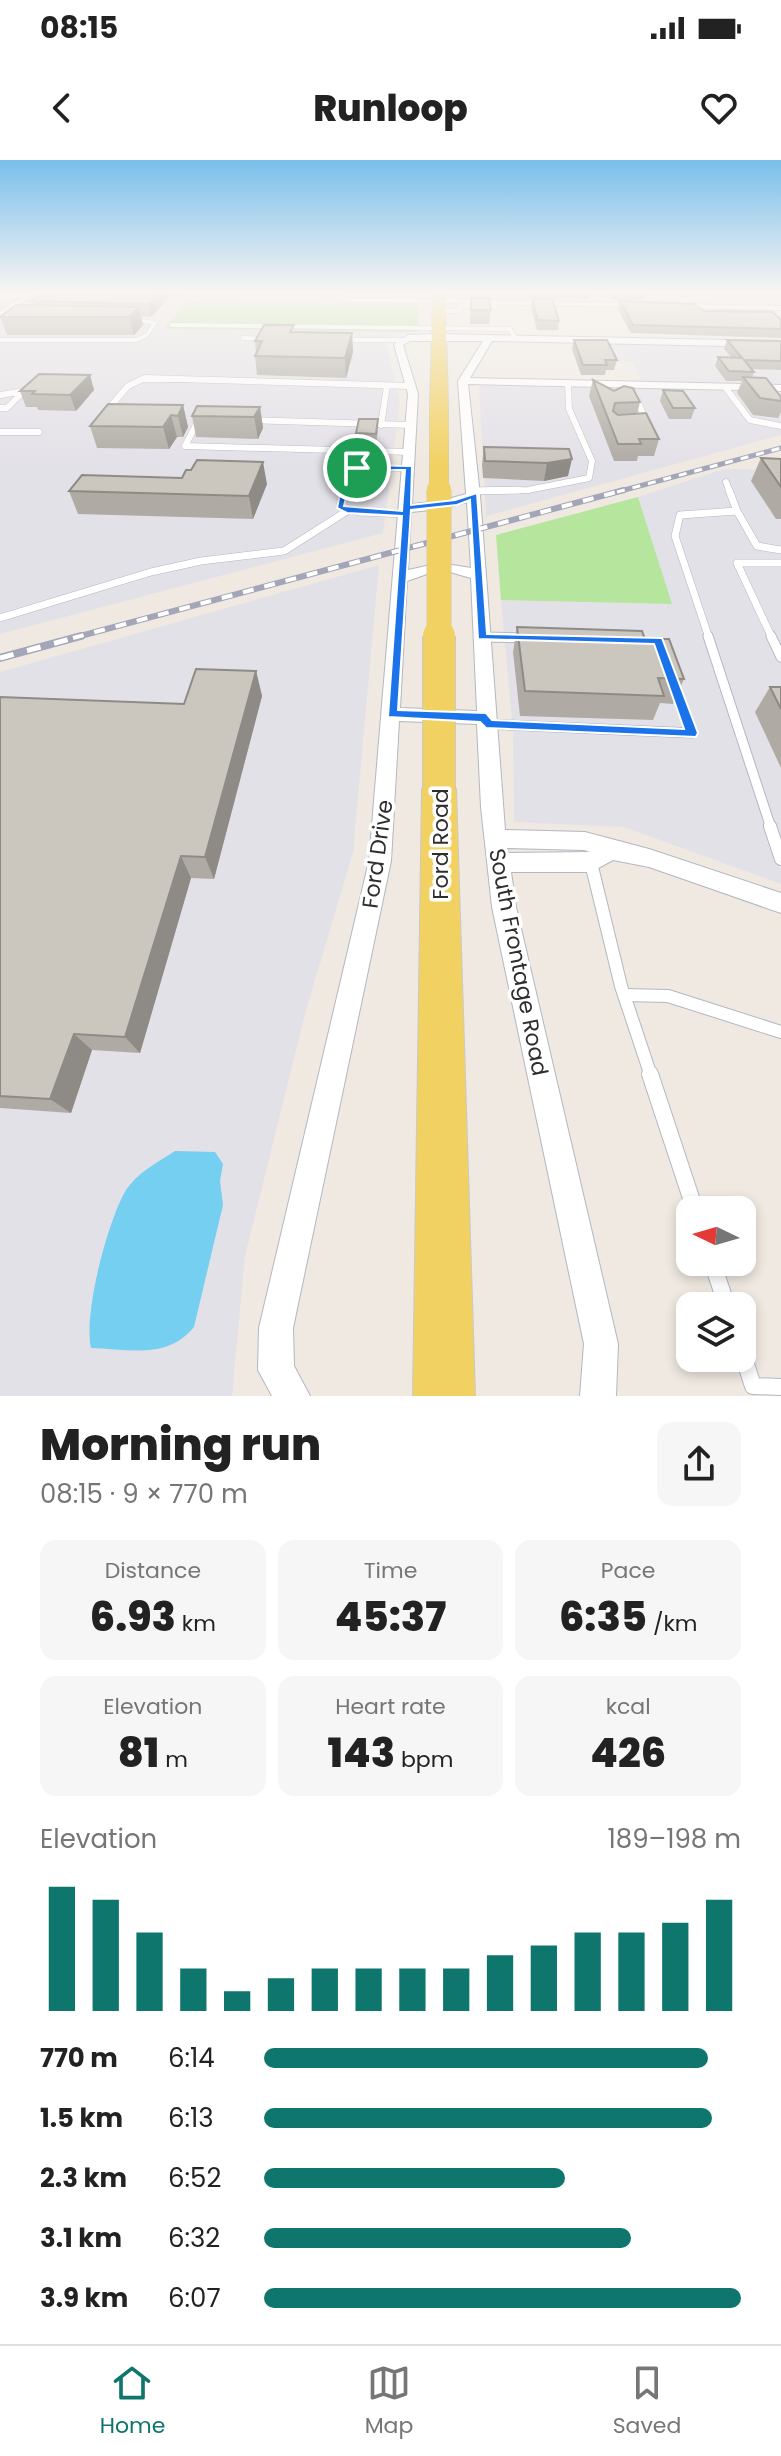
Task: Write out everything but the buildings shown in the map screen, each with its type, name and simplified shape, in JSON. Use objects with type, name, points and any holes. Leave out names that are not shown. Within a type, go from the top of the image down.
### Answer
[{"type":"main road","name":"Ford Road","points":[[438,350],[444,1396]]},
{"type":"street","name":"Ford Drive","points":[[282,1392],[276,1370],[276,1328],[380,861],[410,460],[410,386],[399,350]]},
{"type":"street","points":[[463,381],[482,350]]},
{"type":"street","points":[[463,381],[568,383],[605,388],[630,385],[781,388]]},
{"type":"street","name":"South Frontage Road","points":[[463,381],[474,493],[496,851],[504,907],[601,1344],[598,1396]]},
{"type":"street","points":[[411,426],[466,429]]},
{"type":"street","points":[[406,511],[457,503],[474,493]]},
{"type":"street","points":[[401,578],[419,569],[459,567],[479,576]]},
{"type":"street","points":[[392,714],[486,721]]},
{"type":"street","points":[[496,851],[649,858],[781,903]]},
{"type":"lane","points":[[118,419],[103,419],[105,411],[128,386],[145,378],[410,386]]},
{"type":"lane","points":[[474,493],[528,490],[589,478],[592,461],[569,409],[568,383]]},
{"type":"lane","points":[[630,385],[649,423],[637,425]]},
{"type":"lane","points":[[381,425],[387,386]]},
{"type":"lane","points":[[675,386],[683,396]]},
{"type":"lane","points":[[725,387],[750,420],[781,426]]},
{"type":"lane","points":[[0,395],[24,391],[7,408],[0,408]]},
{"type":"lane","points":[[199,419],[185,446],[410,460]]},
{"type":"lane","points":[[189,420],[213,419]]},
{"type":"lane","points":[[240,420],[411,426]]},
{"type":"lane","points":[[0,432],[39,432]]},
{"type":"lane","points":[[347,511],[340,506],[349,470],[410,460]]},
{"type":"lane","points":[[726,482],[737,511],[757,546],[781,550]]},
{"type":"lane","points":[[0,618],[151,572],[201,561],[284,551],[347,511],[406,511]]},
{"type":"lane","points":[[737,511],[680,515],[675,536],[781,859]]},
{"type":"lane","points":[[781,563],[737,563],[781,657]]},
{"type":"lane","points":[[482,637],[547,638]]},
{"type":"lane","points":[[486,721],[692,733],[668,667]]},
{"type":"lane","points":[[600,857],[625,995],[690,1196]]},
{"type":"lane","points":[[625,995],[668,996],[781,1032]]},
{"type":"lane","points":[[748,1372],[753,1386],[781,1387]]},
{"type":"shaded area","points":[[0,350],[388,350],[400,403],[383,533],[0,634]]},
{"type":"shaded area","points":[[609,350],[781,350],[781,435],[486,516],[479,386],[646,389],[632,362],[614,361]]},
{"type":"shaded area","points":[[724,469],[781,470],[781,884],[624,827],[514,822],[513,731],[501,600],[671,604],[638,497]]},
{"type":"shaded area","points":[[379,565],[353,852],[305,1014],[245,1256],[232,1396],[0,1396],[0,672]]},
{"type":"green space","points":[[638,497],[672,604],[501,600],[496,535]]},
{"type":"water","points":[[175,1151],[215,1152],[223,1164],[220,1181],[223,1205],[194,1327],[172,1344],[160,1348],[91,1348],[89,1333],[94,1291],[105,1244],[119,1204],[136,1178]]},
{"type":"railway","points":[[617,492],[781,448]]},
{"type":"railway","points":[[73,638],[624,490]]},
{"type":"railway","points":[[0,658],[81,636]]},
{"type":"route","points":[[357,468],[349,470],[340,506],[347,511],[406,514],[407,508],[457,503],[474,495],[482,637],[658,641],[692,733],[486,724],[486,718],[392,714],[403,544],[406,514],[409,468],[357,468]]}]
